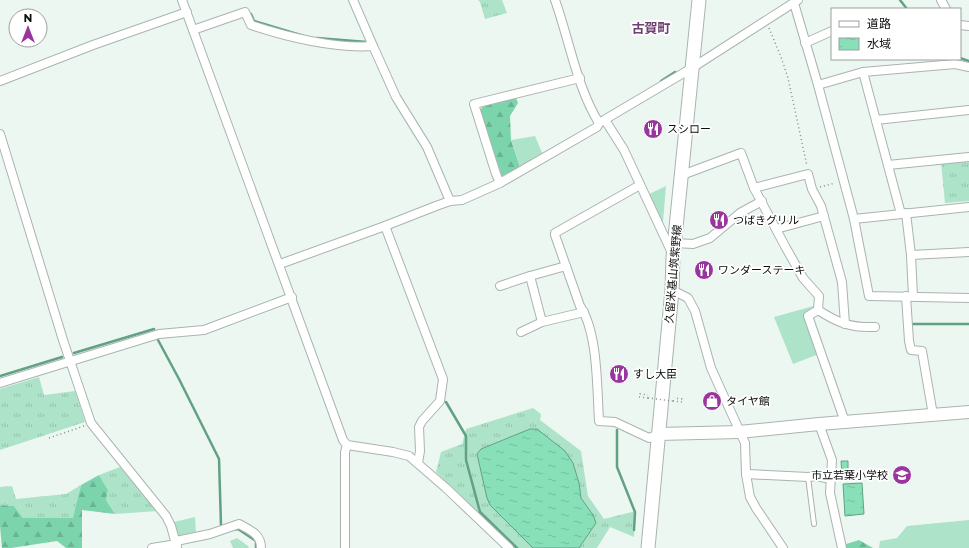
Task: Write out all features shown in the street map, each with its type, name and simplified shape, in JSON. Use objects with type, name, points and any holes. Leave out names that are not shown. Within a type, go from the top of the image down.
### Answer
[{"type":"main road","name":"久留米基山筑紫野線","points":[[648,548],[672,290],[673,257],[699,0]]},
{"type":"street","points":[[182,0],[346,445],[344,452],[346,548]]},
{"type":"street","points":[[353,0],[396,97],[427,147],[450,201]]},
{"type":"street","points":[[555,0],[591,110],[624,150],[673,257]]},
{"type":"street","points":[[280,264],[386,226],[450,201],[462,200],[500,183],[597,127],[602,122],[692,68],[796,1],[805,43],[818,85],[854,219],[869,296],[969,298]]},
{"type":"street","points":[[0,81],[93,45],[187,12]]},
{"type":"street","points":[[193,30],[245,12],[251,25],[274,33],[310,41],[362,47],[373,46]]},
{"type":"street","points":[[805,43],[831,30]]},
{"type":"street","points":[[818,85],[863,72],[932,63],[955,64],[969,67]]},
{"type":"street","points":[[863,72],[888,165],[904,214],[911,255],[908,341],[911,350],[922,350],[933,415]]},
{"type":"street","points":[[500,183],[474,104],[580,78]]},
{"type":"street","points":[[876,120],[969,110]]},
{"type":"street","points":[[0,134],[70,362],[91,423],[166,516],[171,526],[176,544]]},
{"type":"street","points":[[682,175],[742,153],[754,188],[776,229],[803,278],[819,296],[818,310]]},
{"type":"street","points":[[888,165],[969,157]]},
{"type":"street","points":[[754,188],[808,174],[812,189],[821,206],[842,282],[845,324]]},
{"type":"street","points":[[640,185],[555,233],[580,306],[584,312],[593,347],[596,366],[599,421],[615,422],[649,438],[659,434],[739,432],[969,412]]},
{"type":"street","points":[[675,243],[693,244],[710,238],[740,213],[762,201]]},
{"type":"street","points":[[854,219],[969,207]]},
{"type":"street","points":[[776,229],[824,216]]},
{"type":"street","points":[[386,226],[443,379],[440,401],[422,421],[419,427],[420,451],[418,463]]},
{"type":"street","points":[[911,255],[969,252]]},
{"type":"street","points":[[500,286],[566,266]]},
{"type":"street","points":[[530,276],[542,322]]},
{"type":"street","points":[[672,290],[688,298],[695,311],[711,368],[745,443],[746,474],[750,497],[783,548]]},
{"type":"street","points":[[0,383],[159,334],[204,330],[292,297]]},
{"type":"street","points":[[818,310],[830,318],[858,328],[875,327]]},
{"type":"street","points":[[818,310],[808,316],[845,422]]},
{"type":"street","points":[[521,332],[542,322],[584,312]]},
{"type":"street","points":[[819,424],[832,460],[830,493],[842,548]]},
{"type":"street","points":[[346,445],[409,456],[509,548]]},
{"type":"street","points":[[746,474],[808,477],[816,476],[831,479]]},
{"type":"street","points":[[152,548],[176,544],[239,524],[257,534],[261,542],[261,548]]},
{"type":"lane","points":[[808,477],[814,524]]},
{"type":"path","points":[[766,21],[788,78],[808,174]]},
{"type":"path","points":[[812,189],[839,182]]},
{"type":"path","points":[[648,395],[640,394],[639,397],[682,402],[682,399],[674,398]]},
{"type":"path","points":[[49,438],[91,423]]},
{"type":"green space","points":[[478,0],[502,0],[507,13],[485,19]]},
{"type":"green space","points":[[516,98],[518,103],[510,116],[511,140],[520,167],[502,176],[480,112],[482,107]]},
{"type":"green space","points":[[535,136],[543,155],[520,167],[511,140]]},
{"type":"green space","points":[[969,160],[969,201],[945,203],[941,162]]},
{"type":"green space","points":[[666,186],[663,222],[659,220],[647,195]]},
{"type":"green space","points":[[817,305],[805,315],[819,354],[793,364],[774,317]]},
{"type":"green space","points":[[39,377],[44,395],[75,391],[85,422],[0,450],[0,389]]},
{"type":"green space","points":[[533,408],[541,414],[540,420],[581,451],[588,496],[604,519],[636,511],[634,537],[610,527],[597,548],[579,548],[596,523],[581,498],[579,483],[573,464],[567,454],[552,442],[490,505],[533,548],[514,548],[436,472],[441,452],[462,444],[466,429]]},
{"type":"green space","points":[[120,467],[158,511],[115,514],[106,500],[108,490],[99,475]]},
{"type":"green space","points":[[99,475],[108,490],[106,500],[115,514],[82,510],[82,548],[66,548],[57,541],[2,548],[0,505],[14,506],[23,518],[73,518],[81,485]]},
{"type":"green space","points":[[81,485],[74,518],[23,518],[14,506],[0,505],[0,487],[12,486],[16,499],[66,494]]},
{"type":"green space","points":[[195,517],[196,533],[178,538],[174,522]]},
{"type":"green space","points":[[969,520],[969,548],[879,548],[880,541],[897,538],[907,526]]},
{"type":"green space","points":[[237,538],[249,548],[233,548],[230,541]]},
{"type":"green space","points":[[859,540],[873,548],[845,548],[843,545]]},
{"type":"water","points":[[530,429],[537,429],[565,451],[573,463],[579,483],[581,498],[593,515],[596,523],[579,548],[533,548],[490,505],[487,498],[477,454],[481,449]]},
{"type":"water","points":[[841,461],[848,461],[848,473],[842,474]]},
{"type":"water","points":[[862,483],[864,514],[845,516],[843,484]]},
{"type":"waterway","points":[[900,0],[906,8]]},
{"type":"waterway","points":[[251,14],[254,21],[304,36]]},
{"type":"waterway","points":[[317,38],[367,42]]},
{"type":"waterway","points":[[961,58],[969,61]]},
{"type":"waterway","points":[[661,81],[675,72]]},
{"type":"waterway","points":[[911,324],[969,324]]},
{"type":"waterway","points":[[74,353],[154,329]]},
{"type":"waterway","points":[[158,340],[219,459],[221,525]]},
{"type":"waterway","points":[[0,376],[62,357]]},
{"type":"waterway","points":[[446,402],[466,436],[466,460],[480,512],[517,548]]},
{"type":"waterway","points":[[617,430],[617,467],[635,512],[634,530]]},
{"type":"waterway","points":[[232,530],[238,529],[256,541],[256,548]]},
{"type":"place","name":"スシロー","points":[[653,129]]},
{"type":"place","name":"つばきグリル","points":[[719,220]]},
{"type":"place","name":"ワンダーステーキ","points":[[704,270]]},
{"type":"place","name":"すし大臣","points":[[619,374]]},
{"type":"place","name":"タイヤ館","points":[[712,401]]},
{"type":"place","name":"市立若葉小学校","points":[[902,475]]},
{"type":"district","name":"古賀町","points":[[651,28]]}]
